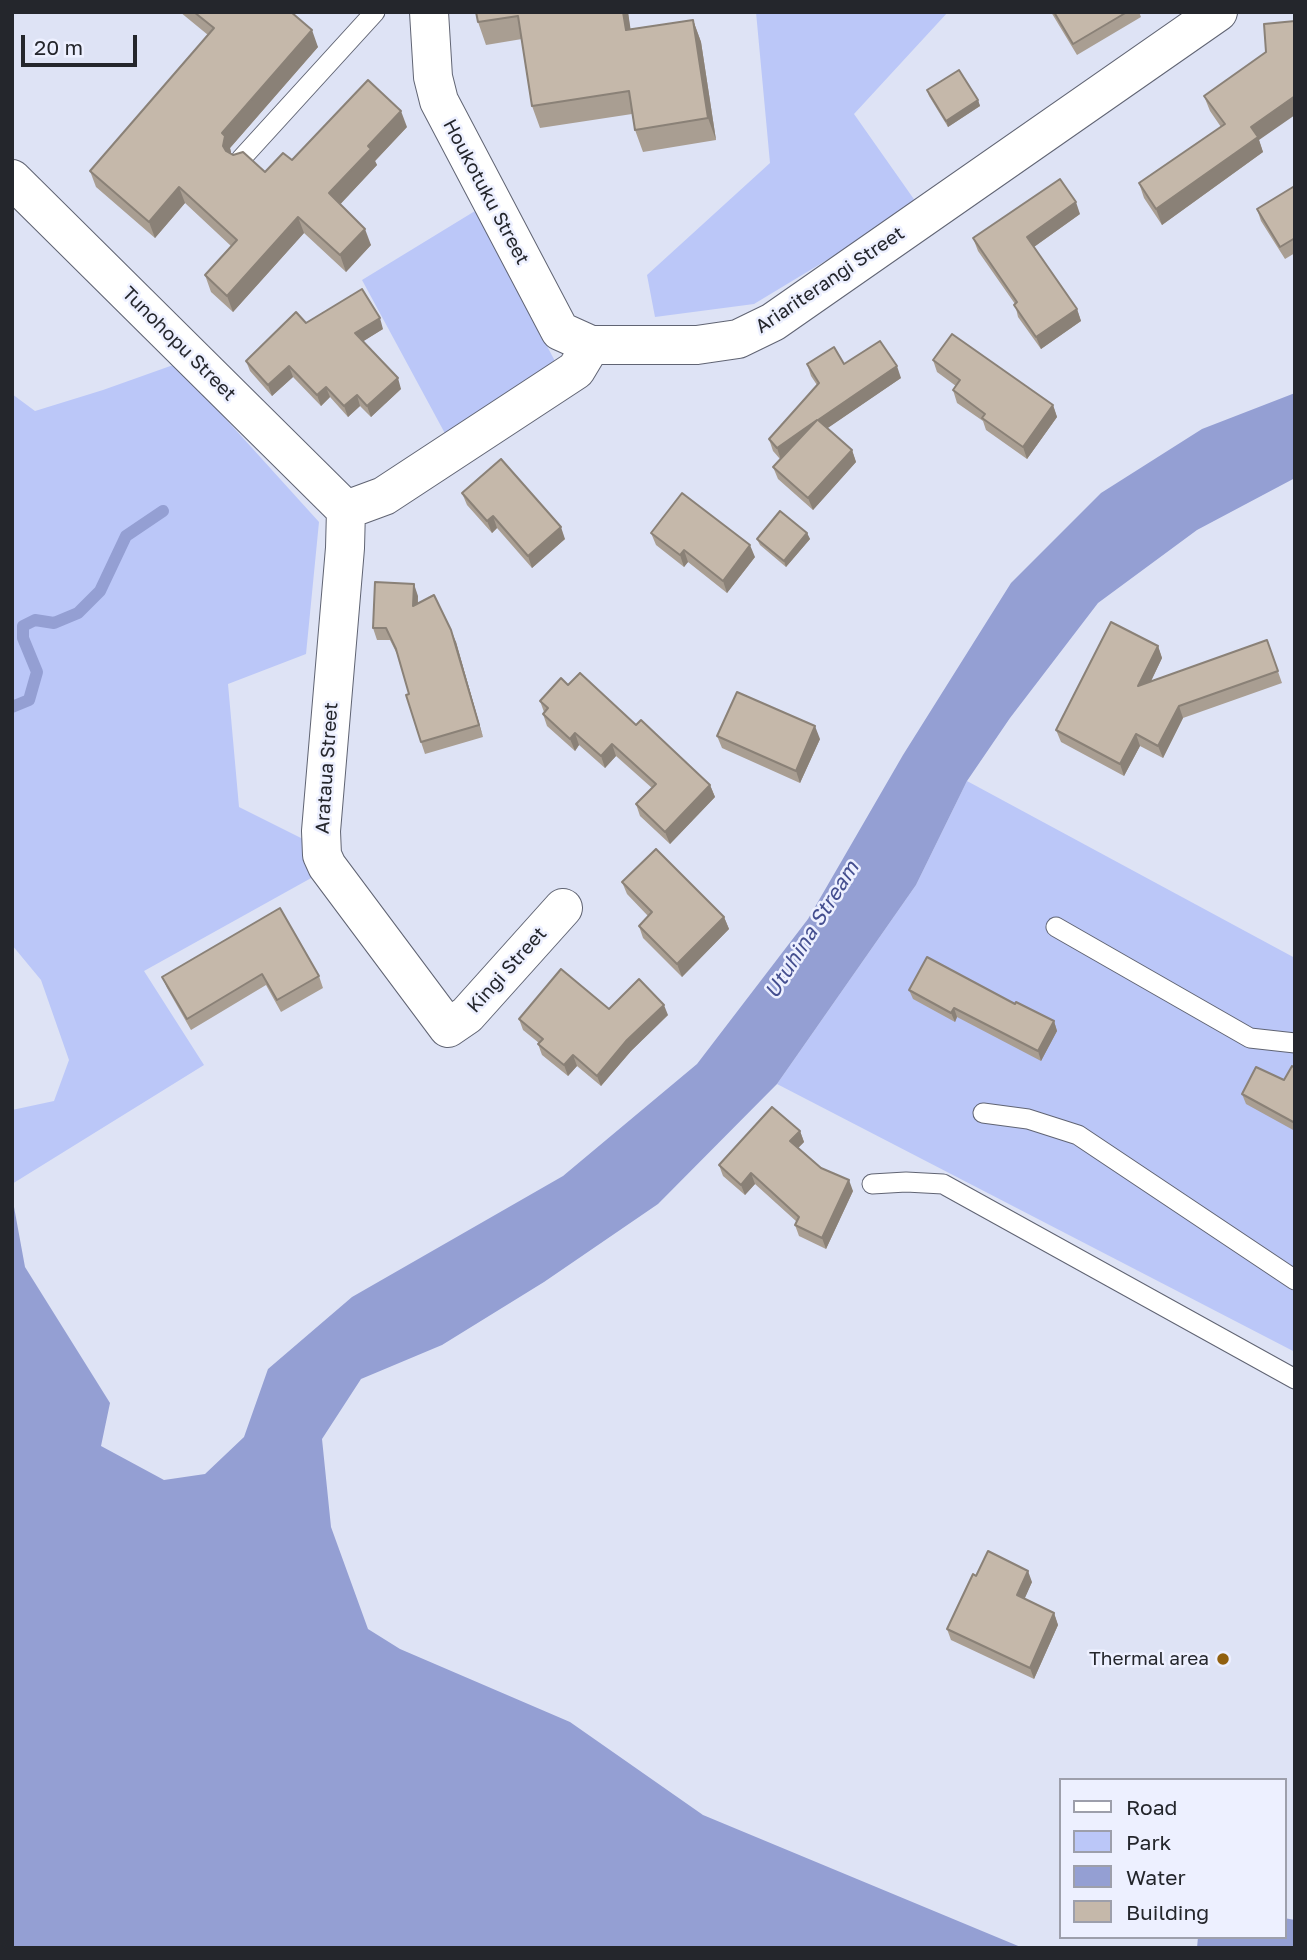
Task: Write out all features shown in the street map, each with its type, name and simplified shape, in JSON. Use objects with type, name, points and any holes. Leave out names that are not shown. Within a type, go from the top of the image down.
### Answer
[{"type":"street","name":"Houkotuku Street","points":[[429,12],[433,76],[439,101],[448,121],[560,331],[591,345]]},
{"type":"street","name":"Ariariterangi Street","points":[[591,345],[697,345],[738,339],[757,331],[1210,15]]},
{"type":"street","name":"Tunohopu Street","points":[[12,179],[346,510]]},
{"type":"street","points":[[346,510],[384,496],[576,370],[591,345]]},
{"type":"street","name":"Arataua Street","points":[[346,510],[321,831],[323,855],[327,866],[448,1028]]},
{"type":"street","name":"Kingi Street","points":[[448,1028],[467,1015],[563,908]]},
{"type":"lane","points":[[241,159],[375,12]]},
{"type":"lane","points":[[1056,928],[1250,1038],[1295,1043]]},
{"type":"lane","points":[[983,1113],[1028,1119],[1078,1135],[1295,1280]]},
{"type":"lane","points":[[872,1184],[943,1184],[1295,1379]]},
{"type":"green space","points":[[756,12],[948,12],[854,114],[918,205],[754,304],[655,317],[647,275],[770,163]]},
{"type":"green space","points":[[475,211],[556,363],[448,439],[362,280]]},
{"type":"green space","points":[[176,364],[319,522],[306,654],[228,684],[239,807],[303,839],[313,877],[144,971],[204,1065],[12,1184],[12,1110],[54,1101],[69,1060],[41,980],[12,945],[12,394],[35,411]]},
{"type":"green space","points":[[967,781],[1295,958],[1295,1352],[777,1084],[916,885]]},
{"type":"water","name":"Utuhina Stream","points":[[1295,393],[1295,478],[1197,530],[1098,603],[1010,718],[967,781],[916,885],[777,1084],[658,1204],[544,1282],[442,1345],[361,1379],[322,1439],[331,1527],[368,1629],[400,1649],[570,1722],[703,1815],[1023,1948],[12,1948],[12,1196],[25,1267],[110,1403],[101,1446],[164,1480],[205,1474],[244,1437],[268,1369],[352,1297],[563,1176],[697,1064],[808,919],[903,755],[1011,583],[1101,493],[1202,429]]},
{"type":"water","points":[[1286,1918],[1295,1920],[1295,1948],[1197,1948],[1198,1939],[1286,1939]]},
{"type":"building","points":[[194,12],[291,12],[312,30],[222,133],[225,136],[223,146],[226,151],[233,155],[243,152],[265,172],[283,153],[292,160],[368,80],[401,111],[368,146],[371,149],[329,193],[365,229],[340,255],[298,217],[227,296],[205,275],[237,240],[179,187],[149,222],[90,171],[214,28]]},
{"type":"building","points":[[476,12],[623,12],[626,30],[693,20],[708,118],[635,130],[629,91],[532,106],[518,16],[478,22]]},
{"type":"building","points":[[1054,12],[1127,12],[1073,44]]},
{"type":"building","points":[[1295,21],[1295,96],[1251,127],[1258,137],[1156,209],[1139,183],[1225,124],[1204,96],[1266,52],[1264,24]]},
{"type":"building","points":[[959,70],[978,100],[946,121],[927,90]]},
{"type":"building","points":[[1060,179],[1076,202],[1027,237],[1077,309],[1036,337],[1014,305],[1017,302],[973,238]]},
{"type":"building","points":[[1293,187],[1295,238],[1280,247],[1257,209]]},
{"type":"building","points":[[362,289],[380,318],[355,333],[398,378],[367,406],[357,395],[344,406],[326,387],[317,395],[289,366],[268,385],[246,361],[296,312],[306,323]]},
{"type":"building","points":[[952,334],[1053,405],[1023,447],[982,418],[985,414],[953,390],[960,380],[933,360]]},
{"type":"building","points":[[880,341],[897,366],[818,420],[852,450],[808,498],[773,467],[817,420],[777,448],[769,439],[819,383],[807,364],[834,347],[844,364]]},
{"type":"building","points":[[501,459],[561,527],[528,556],[493,516],[487,521],[462,493]]},
{"type":"building","points":[[682,493],[750,545],[723,581],[684,550],[680,555],[651,533]]},
{"type":"building","points":[[780,511],[807,533],[784,561],[757,539]]},
{"type":"building","points":[[375,582],[414,584],[413,606],[434,595],[451,630],[479,725],[421,742],[406,695],[409,694],[396,649],[386,628],[373,628]]},
{"type":"building","points":[[1111,622],[1158,646],[1138,686],[1267,640],[1278,671],[1179,706],[1158,746],[1136,734],[1120,764],[1056,730]]},
{"type":"building","points":[[580,673],[636,725],[641,720],[710,785],[665,832],[636,804],[656,784],[612,744],[601,756],[575,733],[570,739],[543,714],[548,708],[540,701],[561,678],[568,685]]},
{"type":"building","points":[[737,692],[815,726],[796,771],[717,736]]},
{"type":"building","points":[[656,849],[724,917],[677,964],[639,926],[652,912],[622,882]]},
{"type":"building","points":[[280,908],[319,976],[277,1000],[262,974],[187,1019],[162,977]]},
{"type":"building","points":[[927,957],[1015,1004],[1016,1002],[1054,1021],[1038,1051],[954,1008],[951,1013],[909,990]]},
{"type":"building","points":[[561,969],[609,1009],[639,979],[664,1005],[627,1040],[597,1076],[573,1055],[564,1065],[538,1044],[543,1039],[519,1019]]},
{"type":"building","points":[[1292,1066],[1295,1068],[1295,1123],[1242,1094],[1256,1067],[1284,1080]]},
{"type":"building","points":[[772,1107],[800,1131],[790,1141],[821,1168],[849,1180],[822,1238],[795,1225],[799,1217],[751,1173],[741,1185],[719,1165]]},
{"type":"building","points":[[988,1551],[1028,1571],[1017,1595],[1054,1613],[1030,1668],[947,1629],[973,1574],[976,1576]]},
{"type":"waterway","points":[[12,707],[29,700],[37,672],[23,638],[23,626],[35,620],[54,623],[78,613],[100,591],[126,536],[163,511]]},
{"type":"place","name":"Thermal area","points":[[1223,1659]]}]
